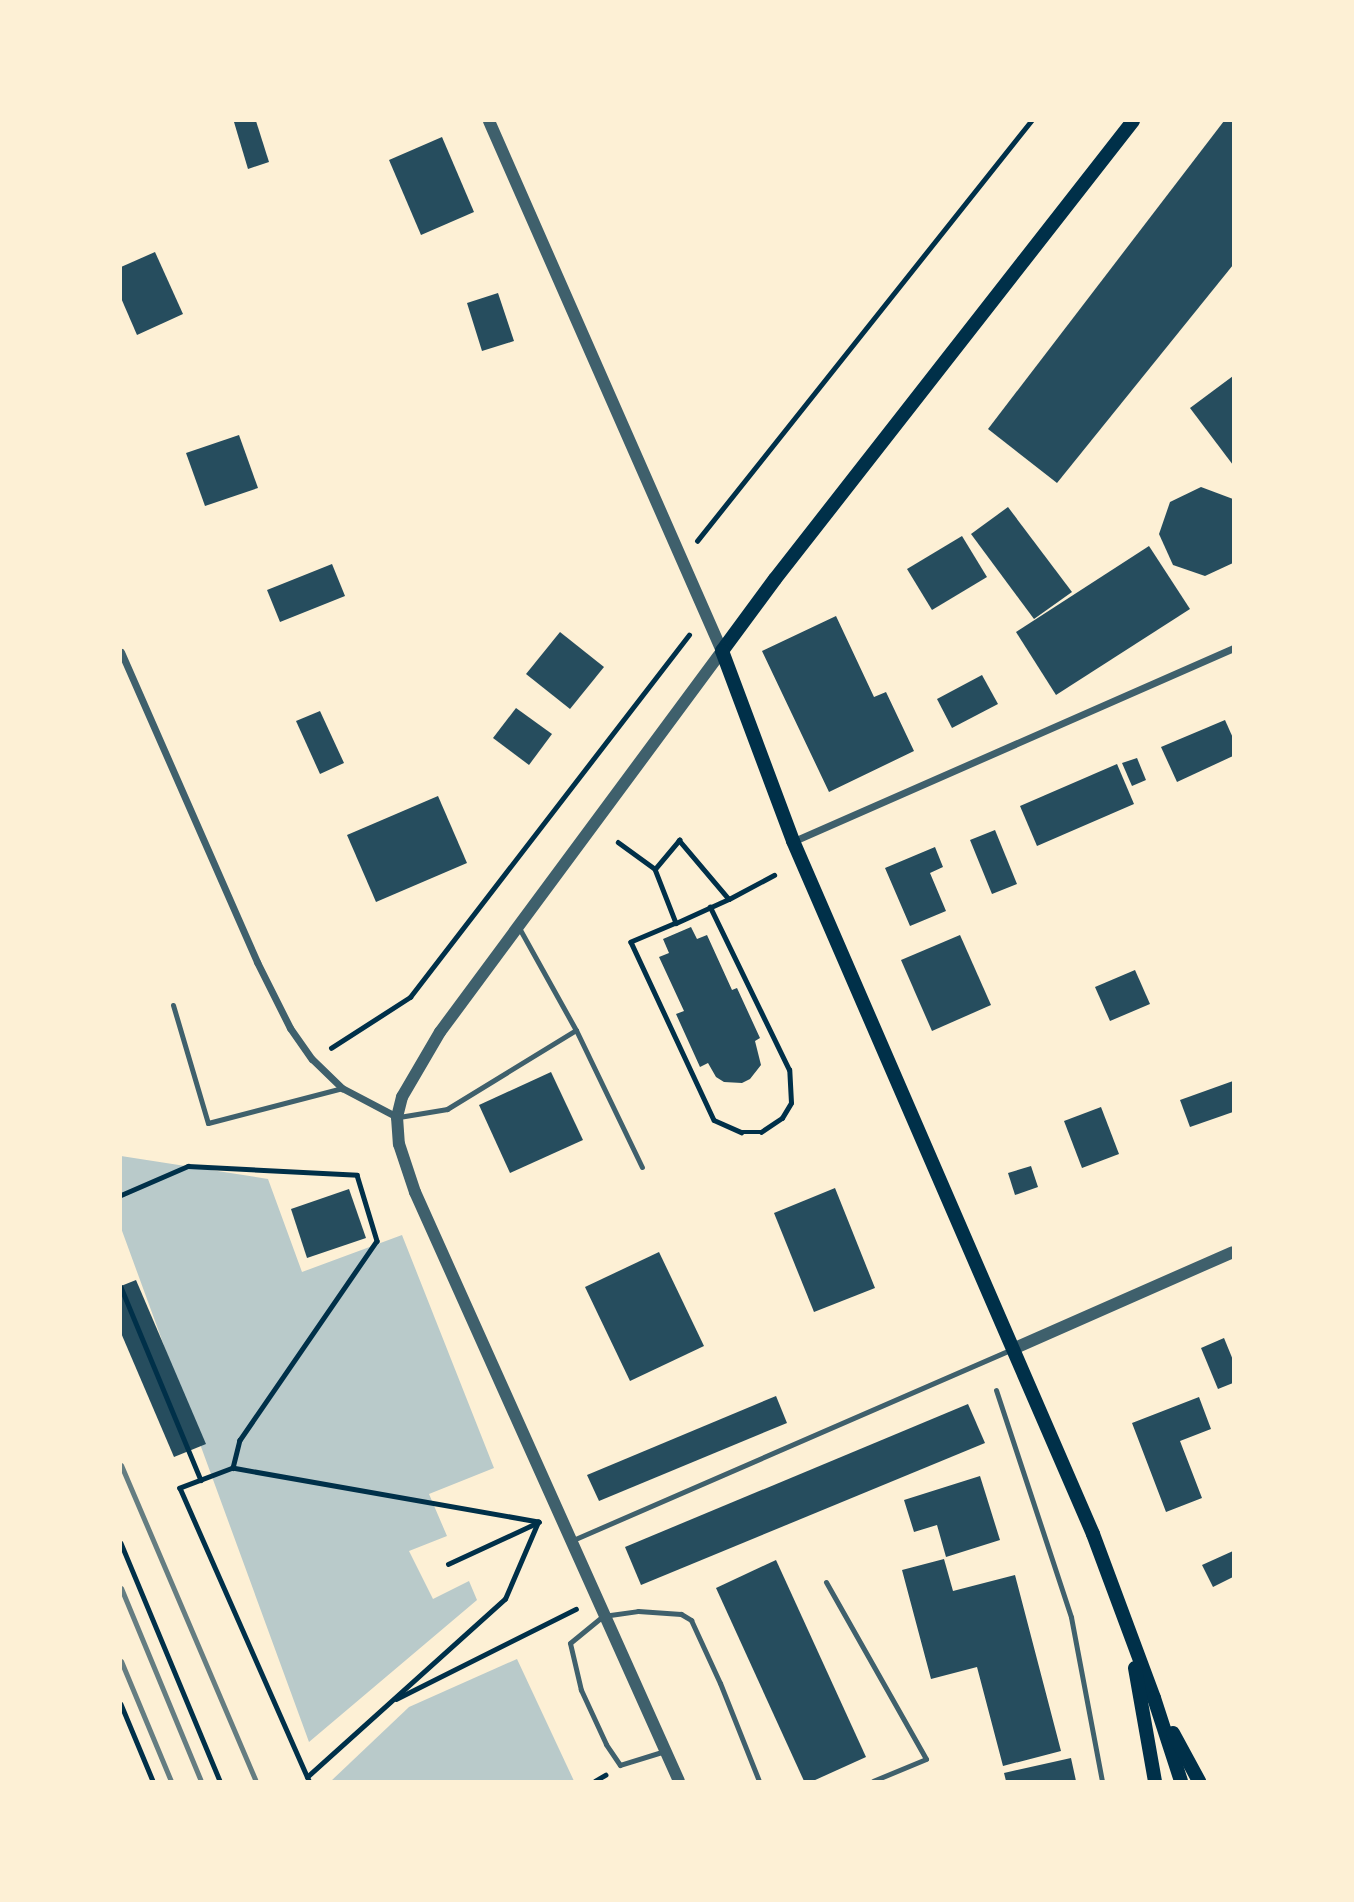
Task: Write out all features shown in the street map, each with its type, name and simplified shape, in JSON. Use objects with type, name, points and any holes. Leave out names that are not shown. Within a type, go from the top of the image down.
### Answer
[{"type":"main road","points":[[1133,121],[775,579],[722,651],[793,841],[1093,1534],[1154,1698],[1181,1781]]},
{"type":"main road","points":[[1123,1615],[1138,1679],[1155,1781]]},
{"type":"main road","points":[[1154,1698],[1199,1781]]},
{"type":"street","points":[[489,121],[684,558],[722,651],[440,1032],[402,1097],[397,1117],[400,1144],[415,1192],[595,1599],[679,1781]]},
{"type":"street","points":[[793,841],[1233,648]]},
{"type":"street","points":[[121,652],[260,970],[290,1028],[312,1059],[342,1088],[397,1117]]},
{"type":"street","points":[[1013,1349],[1233,1252]]},
{"type":"lane","points":[[518,926],[576,1030],[642,1167]]},
{"type":"lane","points":[[173,1005],[208,1123],[342,1088]]},
{"type":"lane","points":[[397,1117],[447,1109],[576,1030]]},
{"type":"lane","points":[[570,1542],[1013,1349]]},
{"type":"lane","points":[[996,1390],[1071,1617],[1102,1781]]},
{"type":"lane","points":[[826,1582],[926,1759],[873,1781]]},
{"type":"lane","points":[[665,1751],[620,1765],[606,1744],[581,1690],[570,1643],[603,1616],[638,1611],[681,1614],[691,1620],[720,1683],[759,1781]]},
{"type":"path","points":[[684,558],[1031,121]]},
{"type":"path","points":[[312,1059],[411,997],[706,612]]},
{"type":"path","points":[[654,869],[679,839],[729,899]]},
{"type":"path","points":[[618,842],[654,869],[676,923]]},
{"type":"path","points":[[710,907],[789,1070],[791,1103],[782,1118],[761,1132],[741,1132],[714,1119],[631,942],[676,923],[710,907],[729,899],[774,875]]},
{"type":"path","points":[[121,1195],[188,1166],[357,1175],[377,1241],[240,1440],[233,1468]]},
{"type":"path","points":[[121,1287],[201,1480]]},
{"type":"path","points":[[233,1468],[538,1522],[505,1599],[308,1779],[180,1488],[233,1468]]},
{"type":"path","points":[[448,1564],[558,1514]]},
{"type":"path","points":[[121,1543],[220,1781]]},
{"type":"path","points":[[390,1703],[595,1599]]},
{"type":"path","points":[[121,1704],[153,1781]]},
{"type":"shaded area","points":[[121,1156],[268,1179],[302,1272],[402,1235],[494,1468],[429,1494],[447,1536],[409,1551],[433,1599],[469,1581],[477,1600],[309,1742],[121,1228]]},
{"type":"shaded area","points":[[517,1659],[574,1781],[331,1781],[409,1707]]},
{"type":"building","points":[[256,121],[269,162],[248,169],[234,122]]},
{"type":"building","points":[[1224,121],[1233,121],[1233,265],[1057,483],[988,429]]},
{"type":"building","points":[[442,137],[474,212],[421,235],[389,160]]},
{"type":"building","points":[[155,252],[183,314],[137,335],[121,298],[121,267]]},
{"type":"building","points":[[498,293],[514,341],[482,351],[467,303]]},
{"type":"building","points":[[1233,376],[1233,465],[1190,408]]},
{"type":"building","points":[[239,435],[258,488],[205,506],[186,453]]},
{"type":"building","points":[[1201,487],[1233,499],[1233,563],[1205,576],[1173,565],[1159,534],[1170,502]]},
{"type":"building","points":[[1008,507],[1072,592],[1034,619],[971,534]]},
{"type":"building","points":[[962,536],[987,577],[932,610],[907,569]]},
{"type":"building","points":[[1149,546],[1190,609],[1056,695],[1016,632]]},
{"type":"building","points":[[332,564],[345,596],[280,622],[267,590]]},
{"type":"building","points":[[836,616],[874,697],[886,692],[914,751],[829,792],[762,651]]},
{"type":"building","points":[[560,632],[604,667],[570,709],[526,674]]},
{"type":"building","points":[[982,675],[998,704],[952,728],[937,699]]},
{"type":"building","points":[[516,708],[552,734],[529,765],[493,738]]},
{"type":"building","points":[[320,711],[344,763],[320,774],[296,721]]},
{"type":"building","points":[[1225,720],[1233,738],[1233,756],[1177,782],[1161,747]]},
{"type":"building","points":[[1137,758],[1146,780],[1132,786],[1122,763]]},
{"type":"building","points":[[1117,764],[1134,804],[1037,846],[1020,806]]},
{"type":"building","points":[[438,796],[467,863],[376,902],[347,835]]},
{"type":"building","points":[[995,830],[1017,884],[992,894],[970,840]]},
{"type":"building","points":[[935,847],[943,867],[930,873],[946,911],[910,926],[885,868]]},
{"type":"building","points":[[691,927],[697,939],[707,935],[732,990],[737,988],[760,1038],[755,1041],[761,1065],[750,1079],[742,1083],[724,1082],[716,1077],[708,1063],[700,1067],[676,1014],[684,1011],[659,957],[669,953],[663,939]]},
{"type":"building","points":[[960,935],[991,1005],[932,1031],[901,960]]},
{"type":"building","points":[[1135,970],[1150,1004],[1110,1021],[1095,987]]},
{"type":"building","points":[[551,1072],[583,1140],[510,1173],[479,1105]]},
{"type":"building","points":[[1233,1081],[1233,1112],[1190,1127],[1180,1100]]},
{"type":"building","points":[[1101,1107],[1119,1154],[1082,1168],[1064,1121]]},
{"type":"building","points":[[1031,1166],[1038,1187],[1015,1195],[1008,1173]]},
{"type":"building","points":[[835,1188],[875,1288],[814,1312],[774,1213]]},
{"type":"building","points":[[349,1189],[366,1238],[307,1258],[291,1209]]},
{"type":"building","points":[[659,1252],[704,1346],[630,1381],[585,1287]]},
{"type":"building","points":[[136,1280],[206,1444],[174,1457],[121,1333],[121,1286]]},
{"type":"building","points":[[1224,1338],[1233,1360],[1233,1383],[1218,1389],[1201,1348]]},
{"type":"building","points":[[776,1396],[787,1423],[599,1501],[587,1475]]},
{"type":"building","points":[[1199,1397],[1211,1429],[1180,1441],[1202,1498],[1166,1512],[1132,1423]]},
{"type":"building","points":[[968,1404],[985,1443],[641,1585],[625,1547]]},
{"type":"building","points":[[980,1476],[1000,1540],[946,1557],[937,1525],[914,1532],[904,1500]]},
{"type":"building","points":[[1233,1551],[1233,1577],[1213,1587],[1202,1565]]},
{"type":"building","points":[[944,1559],[953,1591],[1015,1575],[1061,1751],[1003,1766],[977,1667],[931,1679],[902,1570]]},
{"type":"building","points":[[776,1560],[866,1757],[813,1781],[804,1781],[716,1588]]},
{"type":"building","points":[[1071,1758],[1076,1781],[1006,1781],[1004,1773]]},
{"type":"railway","points":[[121,1465],[256,1781]]},
{"type":"railway","points":[[121,1588],[201,1781]]},
{"type":"railway","points":[[121,1661],[171,1781]]}]
